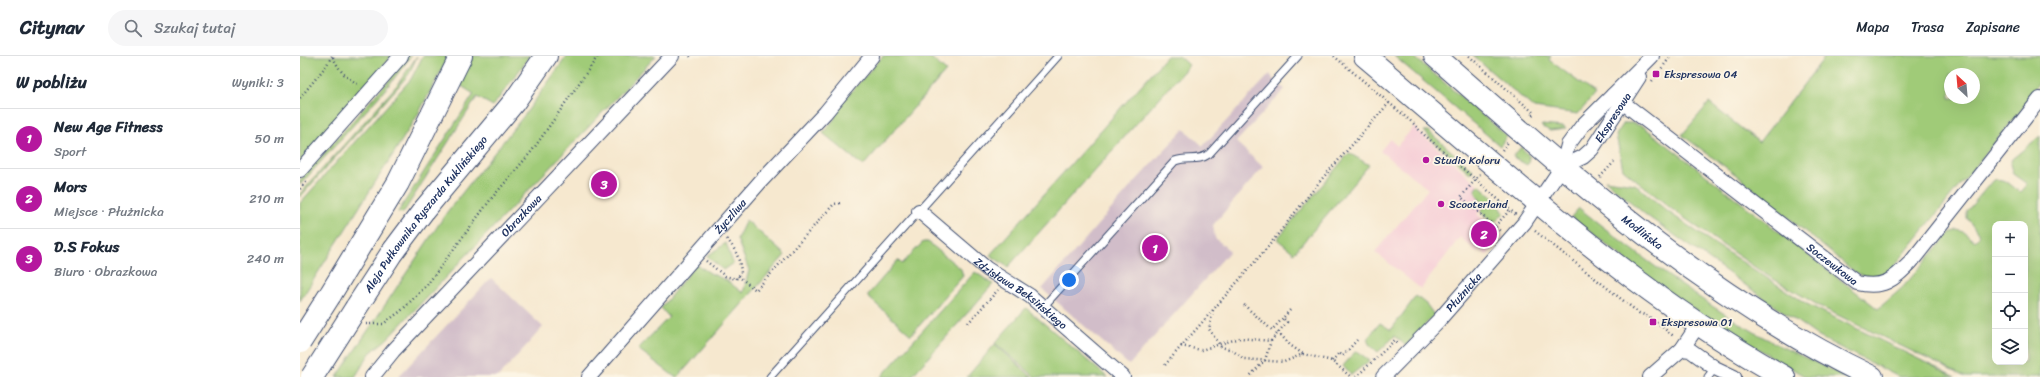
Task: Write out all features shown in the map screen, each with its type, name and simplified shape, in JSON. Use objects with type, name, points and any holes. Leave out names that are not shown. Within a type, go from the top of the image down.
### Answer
[{"type":"main road","points":[[300,342],[398,183],[462,56]]},
{"type":"main road","name":"Aleja Pułkownika Ryszarda Kuklińskiego","points":[[312,377],[358,316],[391,254],[424,210],[514,102],[546,56]]},
{"type":"main road","points":[[1365,56],[1538,202],[1671,306],[1698,325],[1784,377]]},
{"type":"main road","name":"Modlińska","points":[[1435,56],[1562,167],[1658,246],[1709,283],[1804,343],[1872,377]]},
{"type":"street","points":[[300,170],[401,56]]},
{"type":"street","name":"Obrazkowa","points":[[372,377],[393,351],[672,56]]},
{"type":"street","name":"Życzliwa","points":[[589,377],[702,250],[760,182],[825,113],[872,56]]},
{"type":"street","name":"Soczewkowa","points":[[1618,99],[1857,283],[1872,286],[1894,279],[1911,262],[2040,99]]},
{"type":"street","name":"Ekspresowa","points":[[1538,202],[1562,167],[1568,145],[1582,126],[1618,99]]},
{"type":"street","name":"Ekspresowa","points":[[1562,167],[1583,157],[1592,149],[1618,99]]},
{"type":"street","name":"Płużnicka","points":[[1383,377],[1439,320],[1524,223],[1538,202]]},
{"type":"street","name":"Zdzisława Beksińskiego","points":[[919,211],[987,269],[1030,296],[1123,377]]},
{"type":"street","points":[[1650,377],[1684,347],[1698,325]]},
{"type":"street","points":[[1684,347],[1690,350],[1711,372],[1734,377]]},
{"type":"lane","points":[[770,377],[1058,56]]},
{"type":"lane","points":[[1043,308],[1175,161],[1182,158],[1196,160],[1209,154],[1298,56]]},
{"type":"path","points":[[300,98],[332,56],[337,66],[351,81],[370,91]]},
{"type":"path","points":[[358,316],[383,324],[401,311],[427,285],[491,199],[532,151],[598,56]]},
{"type":"path","points":[[1334,56],[1524,223],[1598,279],[1639,313],[1650,316],[1660,323],[1664,329],[1684,347]]},
{"type":"path","points":[[1469,56],[1534,113],[1461,197],[1503,233]]},
{"type":"path","points":[[1165,365],[1213,308],[1267,248],[1321,180],[1389,103]]},
{"type":"path","points":[[738,276],[756,290],[834,204],[842,203]]},
{"type":"path","points":[[1495,226],[1510,210]]},
{"type":"path","points":[[702,250],[708,264],[725,276],[736,279],[741,273],[736,250],[724,235],[717,232]]},
{"type":"path","points":[[968,323],[1001,286]]},
{"type":"path","points":[[1244,304],[1272,330],[1292,308]]},
{"type":"path","points":[[1213,308],[1208,329],[1218,345],[1232,350],[1244,359],[1284,362],[1303,354]]},
{"type":"path","points":[[1249,377],[1265,360],[1271,341],[1287,322],[1283,318]]},
{"type":"path","points":[[1278,332],[1290,345],[1303,354],[1332,361],[1351,377]]},
{"type":"path","points":[[1180,346],[1201,350],[1240,338],[1271,341]]},
{"type":"path","points":[[1332,361],[1339,353],[1343,356],[1357,340]]},
{"type":"shaded area","points":[[1270,74],[1275,82],[1285,89],[1236,142],[1263,167],[1213,225],[1215,238],[1230,251],[1129,365],[1042,289],[1133,184],[1184,129],[1203,146]]},
{"type":"shaded area","points":[[1414,127],[1492,197],[1477,214],[1503,237],[1487,255],[1478,250],[1477,252],[1460,237],[1421,289],[1375,252],[1428,189],[1380,151],[1390,139],[1397,146]]},
{"type":"shaded area","points":[[491,278],[543,327],[498,377],[398,377]]},
{"type":"green space","points":[[300,56],[392,56],[300,162]]},
{"type":"green space","points":[[407,56],[411,56],[389,85],[300,185],[300,180],[389,80]]},
{"type":"green space","points":[[417,56],[409,74],[300,197],[300,194],[398,84]]},
{"type":"green space","points":[[423,56],[449,56],[416,118],[300,301],[300,203],[411,79]]},
{"type":"green space","points":[[473,56],[530,56],[493,106],[477,97],[403,213],[398,212],[474,94],[458,84]]},
{"type":"green space","points":[[567,56],[656,56],[387,339],[370,353],[355,377],[337,377],[447,212],[526,113]]},
{"type":"green space","points":[[883,56],[929,56],[946,71],[863,166],[823,133],[835,118],[834,111]]},
{"type":"green space","points":[[1167,56],[1179,56],[1189,65],[1008,267],[990,255]]},
{"type":"green space","points":[[1394,56],[1413,56],[1507,136],[1500,146]]},
{"type":"green space","points":[[1473,56],[1551,56],[1549,60],[1595,94],[1578,114],[1534,108]]},
{"type":"green space","points":[[1822,56],[2040,56],[2040,81],[2028,97],[2030,99],[1891,270],[1882,274],[1870,276],[1856,273],[1735,174],[1682,135],[1709,103],[1759,142],[1824,58]]},
{"type":"green space","points":[[1624,123],[1632,123],[1644,127],[1878,309],[1903,287],[1950,233],[1957,230],[1964,232],[1975,241],[1980,236],[1967,218],[1967,211],[1993,180],[1997,179],[2004,181],[2020,192],[2027,184],[2013,174],[2010,164],[2012,159],[2040,136],[2040,377],[1965,377],[1823,308],[1765,274],[1724,246],[1673,210],[1623,169],[1616,135]]},
{"type":"green space","points":[[1541,126],[1564,127],[1566,129],[1550,131]]},
{"type":"green space","points":[[1424,131],[1428,131],[1473,170],[1470,173],[1433,141]]},
{"type":"green space","points":[[1521,147],[1529,156],[1530,161],[1527,165],[1513,157]]},
{"type":"green space","points":[[1349,153],[1369,165],[1294,253],[1277,239]]},
{"type":"green space","points":[[1605,180],[1635,184],[1667,211],[1713,243],[1807,304],[1955,377],[1899,377],[1819,337],[1646,215]]},
{"type":"green space","points":[[1479,185],[1495,199],[1504,213],[1494,223],[1480,211],[1486,205],[1479,199],[1475,191]]},
{"type":"green space","points":[[1579,208],[1645,259],[1713,307],[1761,336],[1846,377],[1806,377],[1714,323],[1656,283],[1571,217]]},
{"type":"green space","points":[[746,220],[785,255],[678,377],[675,377],[638,349],[669,317],[661,308],[696,264],[710,273],[726,280],[743,293],[749,270],[737,239]]},
{"type":"green space","points":[[923,242],[928,242],[961,269],[963,276],[911,335],[867,296],[898,260],[902,264]]},
{"type":"green space","points":[[726,243],[733,263],[723,270],[707,256]]},
{"type":"green space","points":[[975,272],[993,284],[911,377],[881,377]]},
{"type":"green space","points":[[1416,296],[1427,305],[1434,315],[1406,346],[1395,336],[1378,352],[1369,344],[1367,339],[1380,323],[1391,330]]},
{"type":"green space","points":[[1026,308],[1107,377],[1035,377],[995,343]]},
{"type":"green space","points":[[995,344],[1032,377],[967,377]]},
{"type":"green space","points":[[1355,352],[1359,352],[1369,361],[1351,375],[1343,366]]},
{"type":"place","name":"Ekspresowa 04","points":[[1656,74]]},
{"type":"place","name":"Studio Koloru","points":[[1426,160]]},
{"type":"place","name":"D.S Fokus","points":[[604,184]]},
{"type":"place","name":"Scooterland","points":[[1441,204]]},
{"type":"place","name":"Mors","points":[[1484,234]]},
{"type":"place","name":"New Age Fitness","points":[[1155,248]]},
{"type":"place","name":"Ekspresowa 01","points":[[1653,322]]}]
